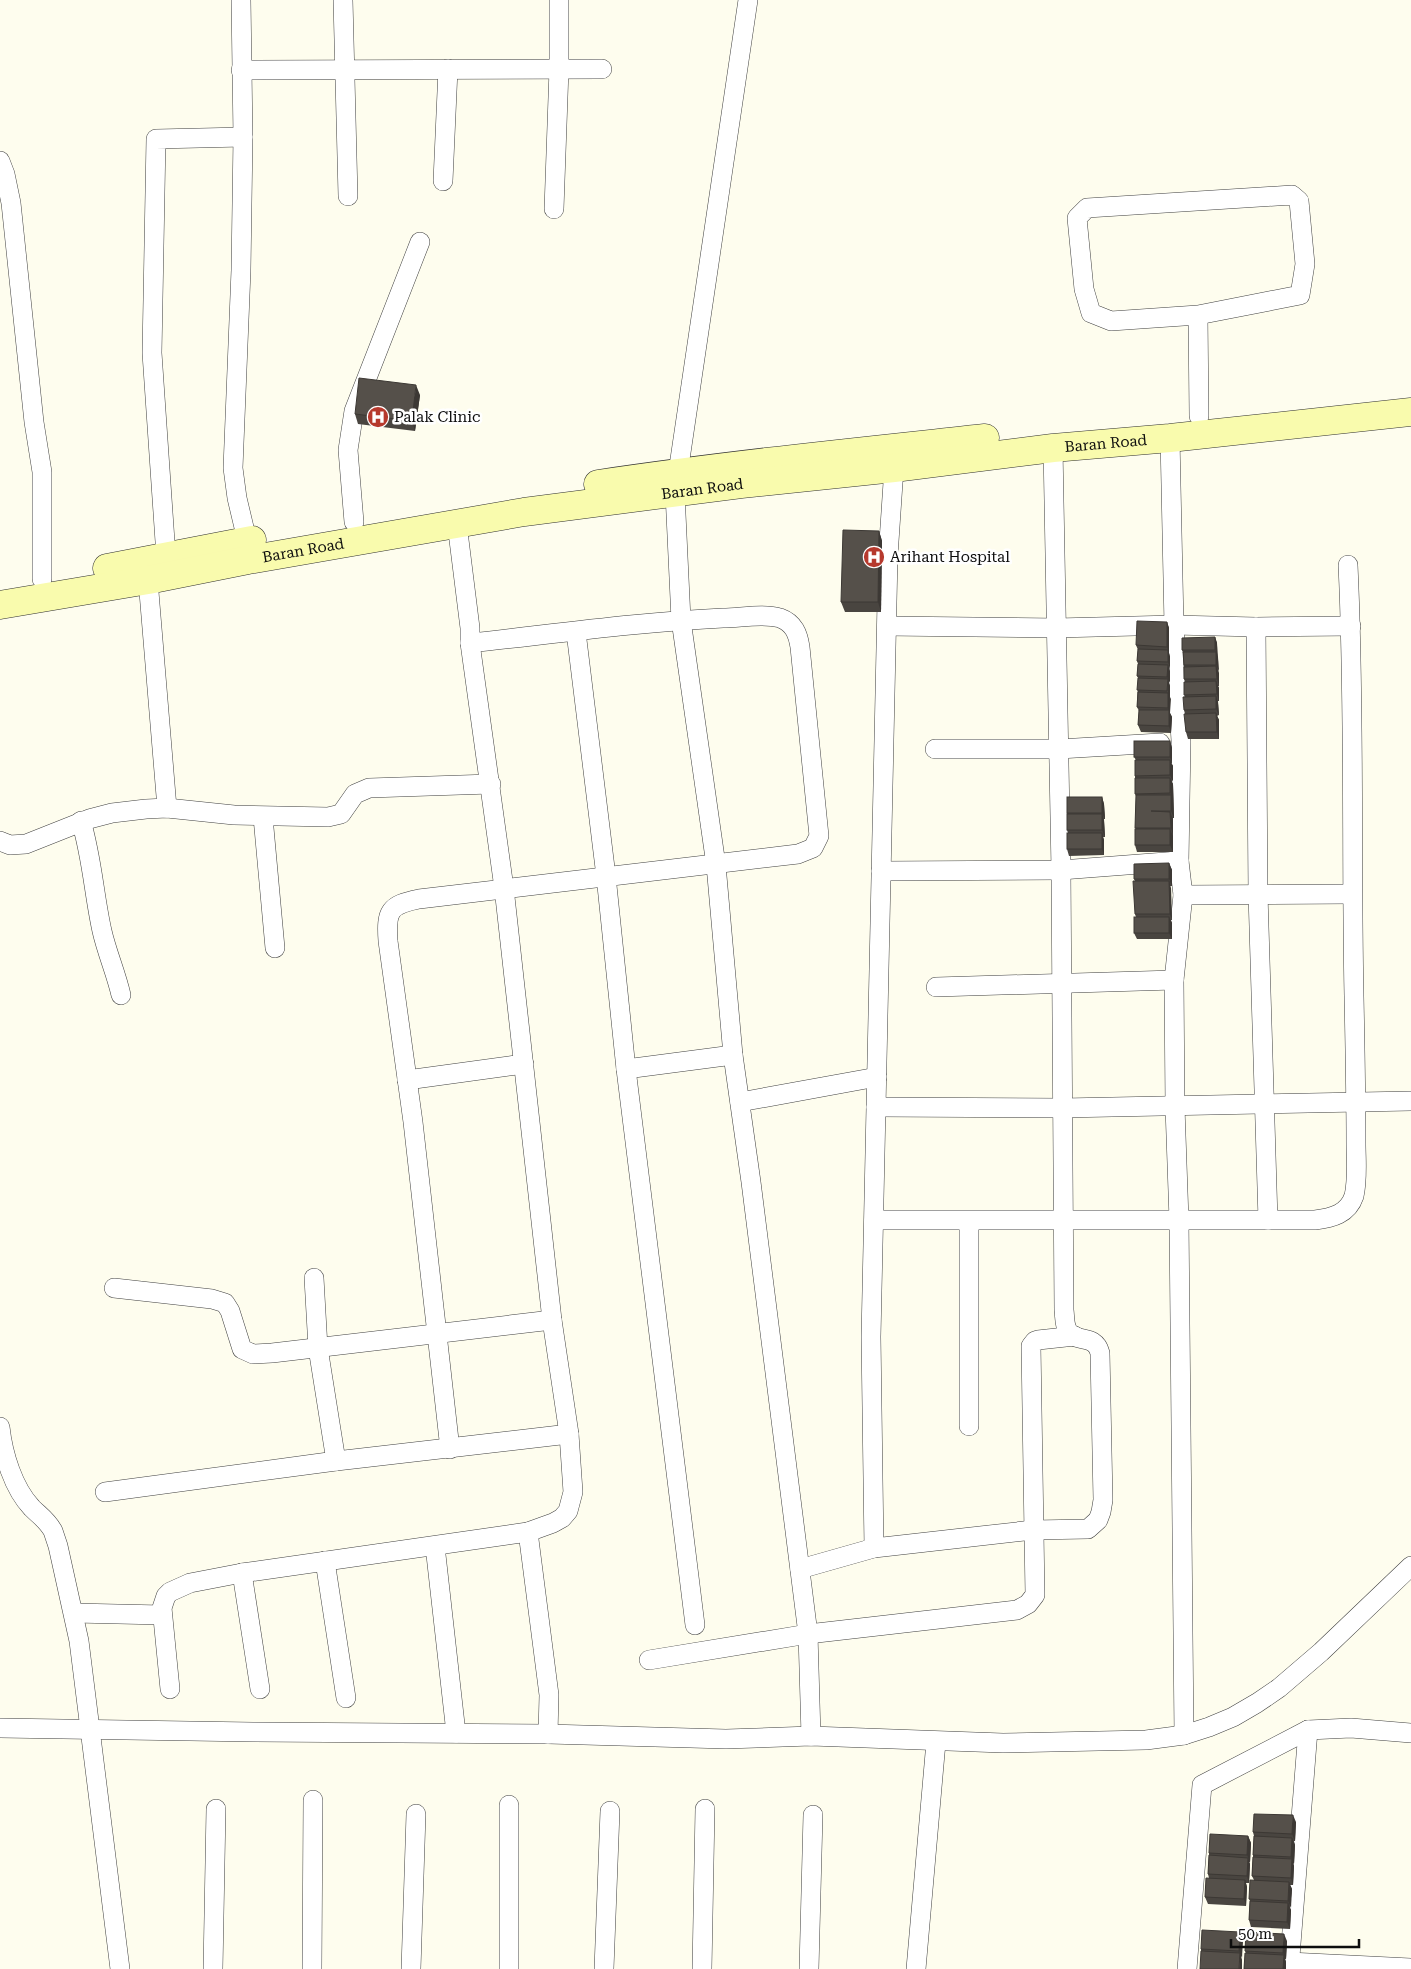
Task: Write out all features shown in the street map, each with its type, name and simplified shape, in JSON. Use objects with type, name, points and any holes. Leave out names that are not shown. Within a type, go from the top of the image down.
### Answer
[{"type":"main road","name":"Baran Road","points":[[0,605],[148,580],[248,560],[544,510],[809,456],[1411,393]]},
{"type":"main road","name":"Baran Road","points":[[0,586],[354,522],[676,483],[750,483],[894,468],[1054,448],[1170,438],[1411,412]]},
{"type":"street","points":[[241,0],[243,137],[241,270],[234,468],[236,498],[247,540]]},
{"type":"street","points":[[344,0],[348,196]]},
{"type":"street","points":[[554,209],[559,69],[559,0]]},
{"type":"street","points":[[748,0],[676,483],[681,620],[716,865],[734,1055],[808,1634],[811,1736]]},
{"type":"street","points":[[444,181],[448,69]]},
{"type":"street","points":[[241,70],[602,69]]},
{"type":"street","points":[[166,556],[152,353],[156,139],[243,137]]},
{"type":"street","points":[[0,161],[5,174],[11,203],[34,422],[42,472],[42,579]]},
{"type":"street","points":[[1292,195],[1299,201],[1305,264],[1300,295],[1198,315],[1111,321],[1091,313],[1084,289],[1077,218],[1087,208],[1292,195]]},
{"type":"street","points":[[354,522],[348,450],[355,405],[420,242]]},
{"type":"street","points":[[1198,315],[1199,416]]},
{"type":"street","points":[[1170,438],[1174,625],[1181,742],[1179,862],[1184,896],[1174,980],[1175,1107],[1179,1220],[1184,1735]]},
{"type":"street","points":[[800,1568],[874,1548],[1033,1530],[1088,1529],[1094,1525],[1101,1512],[1103,1500],[1100,1353],[1097,1344],[1093,1341],[1070,1334],[1067,1329],[1064,1310],[1062,982],[1054,448]]},
{"type":"street","points":[[874,1548],[871,1338],[888,556],[894,468]]},
{"type":"street","points":[[170,1689],[162,1608],[166,1596],[178,1587],[242,1573],[528,1532],[553,1523],[568,1511],[573,1492],[569,1434],[552,1320],[504,888],[470,643],[470,628],[457,524]]},
{"type":"street","points":[[874,1220],[1325,1219],[1335,1217],[1347,1209],[1354,1196],[1356,1180],[1351,626],[1348,565]]},
{"type":"street","points":[[148,580],[167,808]]},
{"type":"street","points":[[450,1449],[407,1080],[388,942],[387,919],[390,911],[396,905],[406,902],[504,888],[716,865],[798,854],[813,848],[818,841],[818,822],[800,647],[795,630],[786,622],[778,618],[756,617],[681,620],[470,643]]},
{"type":"street","points":[[887,626],[1057,628],[1174,625],[1256,627],[1351,626]]},
{"type":"street","points":[[1256,627],[1258,894],[1268,1220]]},
{"type":"street","points":[[576,632],[606,876],[626,1069],[695,1625]]},
{"type":"street","points":[[935,749],[1059,749],[1181,742]]},
{"type":"street","points":[[0,841],[10,845],[26,844],[81,821],[112,812],[167,808],[234,816],[335,816],[344,811],[359,791],[369,788],[491,784]]},
{"type":"street","points":[[263,817],[275,948]]},
{"type":"street","points":[[81,821],[88,849],[93,888],[102,931],[121,995]]},
{"type":"street","points":[[881,872],[1060,870],[1179,862]]},
{"type":"street","points":[[1184,896],[1352,894]]},
{"type":"street","points":[[936,987],[1174,980]]},
{"type":"street","points":[[626,1069],[734,1055]]},
{"type":"street","points":[[407,1080],[524,1064]]},
{"type":"street","points":[[740,1102],[876,1077]]},
{"type":"street","points":[[876,1107],[1175,1107],[1411,1101]]},
{"type":"street","points":[[969,1221],[969,1426]]},
{"type":"street","points":[[314,1278],[318,1348],[336,1461]]},
{"type":"street","points":[[114,1288],[221,1301],[228,1306],[238,1342],[246,1353],[260,1354],[318,1348],[552,1320]]},
{"type":"street","points":[[649,1660],[808,1634],[1016,1610],[1028,1604],[1034,1595],[1031,1346],[1038,1340],[1075,1336]]},
{"type":"street","points":[[0,1428],[8,1463],[8,1481],[46,1520],[53,1531],[74,1613],[120,1969]]},
{"type":"street","points":[[105,1492],[336,1461],[569,1434]]},
{"type":"street","points":[[528,1532],[549,1695],[548,1734]]},
{"type":"street","points":[[435,1546],[456,1732]]},
{"type":"street","points":[[325,1561],[346,1698]]},
{"type":"street","points":[[0,1728],[456,1732],[726,1738],[811,1736],[1003,1743],[1146,1740],[1184,1735],[1233,1717],[1278,1688],[1321,1652],[1411,1566]]},
{"type":"street","points":[[242,1573],[260,1689]]},
{"type":"street","points":[[74,1613],[162,1615]]},
{"type":"street","points":[[1187,1969],[1202,1785],[1308,1730],[1351,1728],[1411,1733]]},
{"type":"street","points":[[1308,1730],[1289,1965],[1411,1968]]},
{"type":"street","points":[[916,1969],[936,1742]]},
{"type":"street","points":[[312,1969],[313,1800]]},
{"type":"street","points":[[509,1969],[510,1805]]},
{"type":"street","points":[[213,1969],[216,1809]]},
{"type":"street","points":[[702,1969],[705,1809]]},
{"type":"street","points":[[604,1969],[610,1811]]},
{"type":"street","points":[[411,1969],[416,1814]]},
{"type":"street","points":[[809,1969],[813,1815]]},
{"type":"building","points":[[359,378],[416,385],[412,421],[355,414]]},
{"type":"building","points":[[843,530],[879,531],[878,602],[841,602]]},
{"type":"building","points":[[1137,621],[1167,622],[1167,647],[1136,645]]},
{"type":"building","points":[[1215,637],[1215,650],[1182,650],[1182,638]]},
{"type":"building","points":[[1138,649],[1168,650],[1168,662],[1137,661]]},
{"type":"building","points":[[1183,652],[1216,652],[1216,665],[1184,665]]},
{"type":"building","points":[[1138,664],[1168,665],[1167,677],[1137,676]]},
{"type":"building","points":[[1216,666],[1217,679],[1184,679],[1184,667]]},
{"type":"building","points":[[1138,678],[1168,679],[1167,691],[1137,690]]},
{"type":"building","points":[[1216,681],[1217,694],[1184,695],[1184,682]]},
{"type":"building","points":[[1138,692],[1168,693],[1168,708],[1137,707]]},
{"type":"building","points":[[1216,696],[1216,709],[1184,710],[1183,697]]},
{"type":"building","points":[[1139,710],[1169,710],[1169,726],[1138,725]]},
{"type":"building","points":[[1216,713],[1217,732],[1186,732],[1184,714]]},
{"type":"building","points":[[1134,741],[1170,741],[1170,757],[1134,757]]},
{"type":"building","points":[[1135,760],[1170,760],[1170,775],[1135,776]]},
{"type":"building","points":[[1135,778],[1170,778],[1170,793],[1135,794]]},
{"type":"building","points":[[1136,795],[1171,795],[1171,811],[1151,811],[1170,812],[1171,828],[1135,828]]},
{"type":"building","points":[[1067,797],[1102,797],[1102,813],[1067,813]]},
{"type":"building","points":[[1067,814],[1102,814],[1102,830],[1067,830]]},
{"type":"building","points":[[1135,829],[1170,829],[1170,845],[1135,845]]},
{"type":"building","points":[[1067,833],[1102,833],[1102,849],[1067,849]]},
{"type":"building","points":[[1169,863],[1169,879],[1134,879],[1134,864]]},
{"type":"building","points":[[1133,881],[1169,881],[1170,914],[1135,914]]},
{"type":"building","points":[[1134,917],[1169,917],[1169,933],[1134,933]]},
{"type":"building","points":[[1254,1814],[1293,1815],[1292,1834],[1253,1832]]},
{"type":"building","points":[[1210,1834],[1248,1836],[1247,1855],[1209,1853]]},
{"type":"building","points":[[1254,1836],[1292,1838],[1291,1857],[1253,1855]]},
{"type":"building","points":[[1209,1855],[1248,1858],[1247,1876],[1208,1874]]},
{"type":"building","points":[[1253,1857],[1292,1859],[1291,1878],[1252,1876]]},
{"type":"building","points":[[1206,1878],[1245,1880],[1244,1899],[1205,1897]]},
{"type":"building","points":[[1250,1880],[1289,1882],[1288,1901],[1249,1899]]},
{"type":"building","points":[[1250,1901],[1288,1903],[1287,1922],[1249,1920]]},
{"type":"building","points":[[1202,1930],[1240,1932],[1239,1951],[1201,1949]]},
{"type":"building","points":[[1246,1932],[1284,1934],[1283,1953],[1245,1951]]},
{"type":"building","points":[[1201,1951],[1240,1953],[1239,1969],[1200,1969]]},
{"type":"building","points":[[1245,1953],[1284,1955],[1283,1969],[1244,1969]]},
{"type":"place","name":"Palak Clinic","points":[[378,417]]},
{"type":"place","name":"Arihant Hospital","points":[[874,557]]}]
